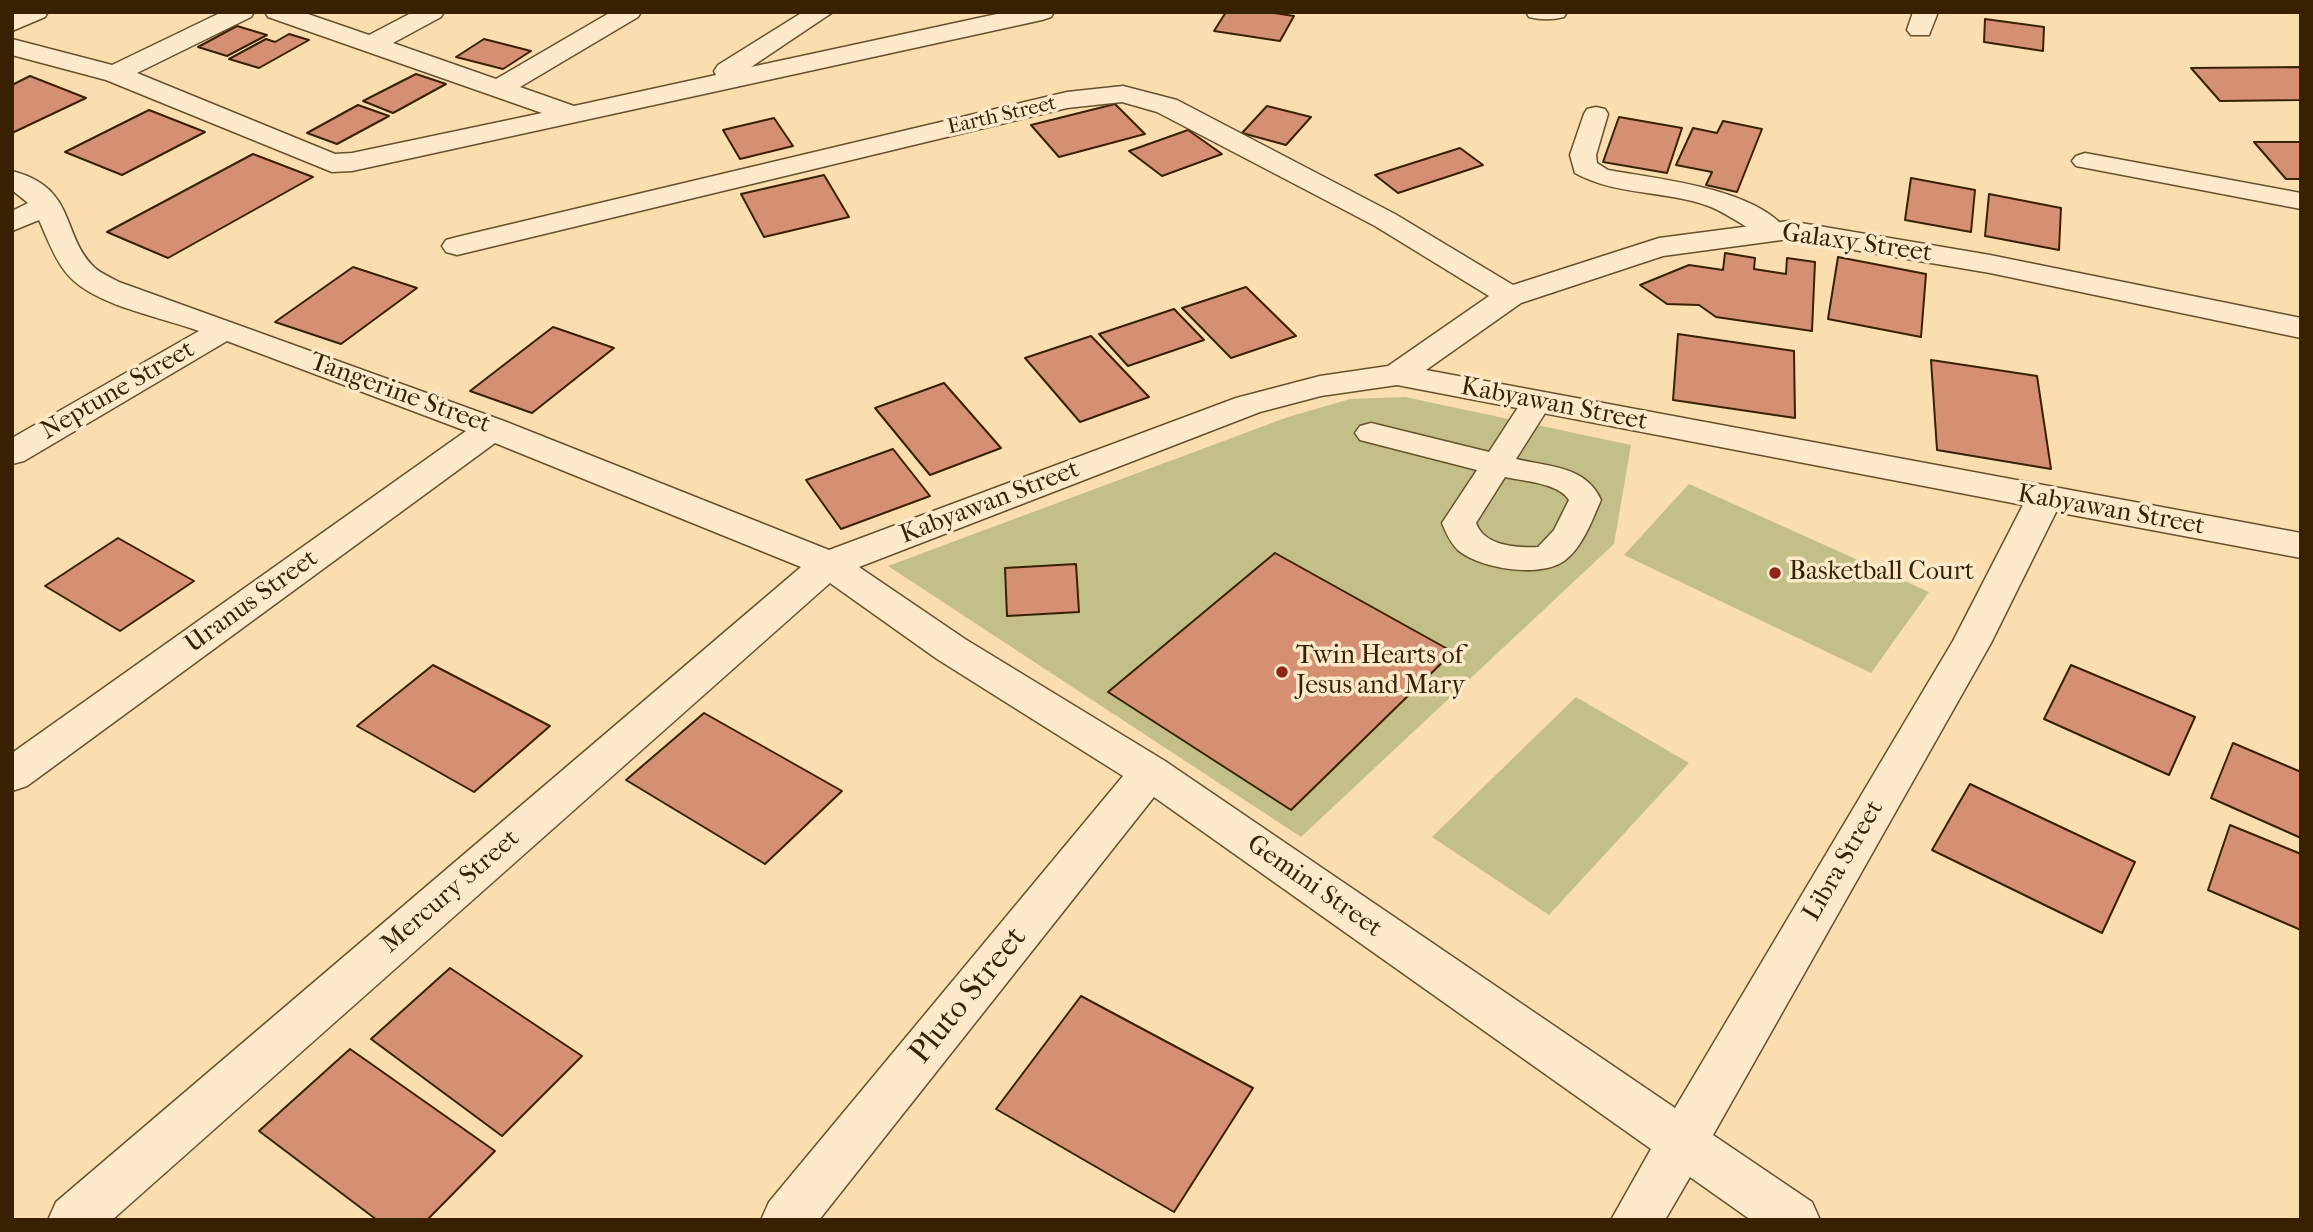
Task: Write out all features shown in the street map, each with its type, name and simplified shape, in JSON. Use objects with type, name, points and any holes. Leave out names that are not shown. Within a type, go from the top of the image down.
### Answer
[{"type":"street","points":[[12,23],[36,12]]},
{"type":"street","points":[[115,74],[242,12]]},
{"type":"street","points":[[277,12],[572,114]]},
{"type":"street","points":[[370,46],[432,12]]},
{"type":"street","points":[[500,88],[629,12]]},
{"type":"street","points":[[701,87],[821,12]]},
{"type":"street","points":[[12,47],[115,74],[332,163],[352,162],[1042,12]]},
{"type":"street","points":[[1538,12],[1555,12]]},
{"type":"street","name":"Earth Street","points":[[457,246],[1067,100],[1123,94],[1167,106],[1216,131],[1385,220],[1510,296]]},
{"type":"street","name":"Tangerine Street","points":[[12,180],[27,186],[47,205],[69,251],[84,274],[108,289],[225,329],[492,429],[829,564]]},
{"type":"street","points":[[12,222],[47,205]]},
{"type":"street","name":"Galaxy Street","points":[[1397,375],[1510,296],[1659,247],[1789,230],[1990,264],[2301,328]]},
{"type":"street","name":"Neptune Street","points":[[12,453],[225,329]]},
{"type":"street","name":"Kabyawan Street","points":[[829,564],[1248,405],[1320,386],[1397,375],[2044,500],[2301,546]]},
{"type":"street","name":"Uranus Street","points":[[12,775],[492,429]]},
{"type":"street","name":"Libra Street","points":[[1637,1220],[1971,643],[2044,500]]},
{"type":"street","name":"Gemini Street","points":[[829,564],[951,649],[1150,772],[1794,1220]]},
{"type":"street","name":"Mercury Street","points":[[74,1220],[829,564]]},
{"type":"street","name":"Pluto Street","points":[[787,1220],[1150,772]]},
{"type":"lane","points":[[1596,114],[1583,155],[1584,167],[1600,176],[1707,196],[1741,209],[1774,232]]},
{"type":"lane","points":[[2085,160],[2301,201]]},
{"type":"lane","points":[[1371,433],[1494,464],[1537,402]]},
{"type":"shaded area","points":[[1405,397],[1631,445],[1614,544],[1301,837],[888,566],[1288,417],[1350,399]]},
{"type":"shaded area","name":"Basketball Court","points":[[1689,484],[1929,592],[1871,673],[1624,555]]},
{"type":"shaded area","points":[[1576,697],[1689,763],[1549,915],[1432,837]]},
{"type":"building","points":[[1226,12],[1268,12],[1294,16],[1280,41],[1214,31]]},
{"type":"building","points":[[1985,19],[2044,27],[2043,51],[1984,42]]},
{"type":"building","points":[[237,26],[267,35],[227,56],[198,47]]},
{"type":"building","points":[[289,34],[309,40],[259,68],[229,59],[266,39],[275,42]]},
{"type":"building","points":[[484,39],[531,51],[503,69],[456,57]]},
{"type":"building","points":[[2301,67],[2301,100],[2220,101],[2191,68]]},
{"type":"building","points":[[416,74],[446,84],[393,113],[363,101]]},
{"type":"building","points":[[30,76],[86,98],[12,133],[12,85]]},
{"type":"building","points":[[1115,104],[1145,134],[1059,157],[1031,125]]},
{"type":"building","points":[[358,105],[389,116],[337,144],[307,133]]},
{"type":"building","points":[[1267,106],[1311,117],[1286,145],[1242,133]]},
{"type":"building","points":[[149,110],[205,132],[122,175],[65,152]]},
{"type":"building","points":[[1619,117],[1682,128],[1667,173],[1603,162]]},
{"type":"building","points":[[774,118],[793,146],[740,159],[723,130]]},
{"type":"building","points":[[1723,121],[1762,129],[1737,192],[1706,185],[1712,172],[1676,165],[1693,128],[1717,133]]},
{"type":"building","points":[[1188,130],[1222,154],[1162,176],[1129,151]]},
{"type":"building","points":[[2254,142],[2301,142],[2301,179],[2286,179]]},
{"type":"building","points":[[1460,148],[1483,165],[1398,193],[1375,175]]},
{"type":"building","points":[[253,154],[313,177],[168,258],[107,232]]},
{"type":"building","points":[[824,175],[849,217],[764,237],[741,194]]},
{"type":"building","points":[[1911,178],[1975,190],[1971,232],[1905,220]]},
{"type":"building","points":[[1989,194],[2061,208],[2059,250],[1985,236]]},
{"type":"building","points":[[1725,253],[1755,258],[1754,269],[1786,274],[1787,258],[1815,262],[1812,331],[1716,317],[1699,305],[1667,304],[1640,285],[1689,265],[1723,270]]},
{"type":"building","points":[[1838,257],[1926,274],[1921,337],[1828,319]]},
{"type":"building","points":[[353,267],[417,288],[341,344],[275,322]]},
{"type":"building","points":[[1246,287],[1296,336],[1231,358],[1182,308]]},
{"type":"building","points":[[1174,309],[1204,340],[1128,366],[1099,334]]},
{"type":"building","points":[[553,327],[614,348],[532,413],[470,391]]},
{"type":"building","points":[[1678,334],[1794,351],[1795,418],[1673,400]]},
{"type":"building","points":[[1091,336],[1149,397],[1080,422],[1025,358]]},
{"type":"building","points":[[1931,360],[2037,376],[2051,469],[1937,450]]},
{"type":"building","points":[[944,383],[1001,448],[930,475],[875,408]]},
{"type":"building","points":[[893,449],[930,496],[841,529],[806,480]]},
{"type":"building","points":[[118,538],[194,581],[120,631],[45,586]]},
{"type":"building","name":"Twin Hearts of Jesus and Mary","points":[[1275,553],[1453,652],[1291,810],[1108,692]]},
{"type":"building","points":[[1076,564],[1079,612],[1007,616],[1005,568]]},
{"type":"building","points":[[433,665],[550,726],[474,792],[357,726]]},
{"type":"building","points":[[2071,665],[2195,717],[2169,775],[2044,719]]},
{"type":"building","points":[[704,713],[842,791],[765,864],[626,780]]},
{"type":"building","points":[[2233,743],[2301,772],[2301,838],[2211,798]]},
{"type":"building","points":[[1970,784],[2135,862],[2102,933],[1932,850]]},
{"type":"building","points":[[2230,825],[2301,854],[2301,930],[2208,890]]},
{"type":"building","points":[[450,968],[582,1056],[502,1136],[371,1039]]},
{"type":"building","points":[[1081,996],[1253,1088],[1174,1212],[996,1109]]},
{"type":"building","points":[[350,1049],[495,1151],[427,1220],[377,1220],[259,1131]]},
{"type":"place","name":"Basketball Court","points":[[1775,573]]},
{"type":"place","name":"Twin Hearts of Jesus and Mary","points":[[1282,672]]}]
